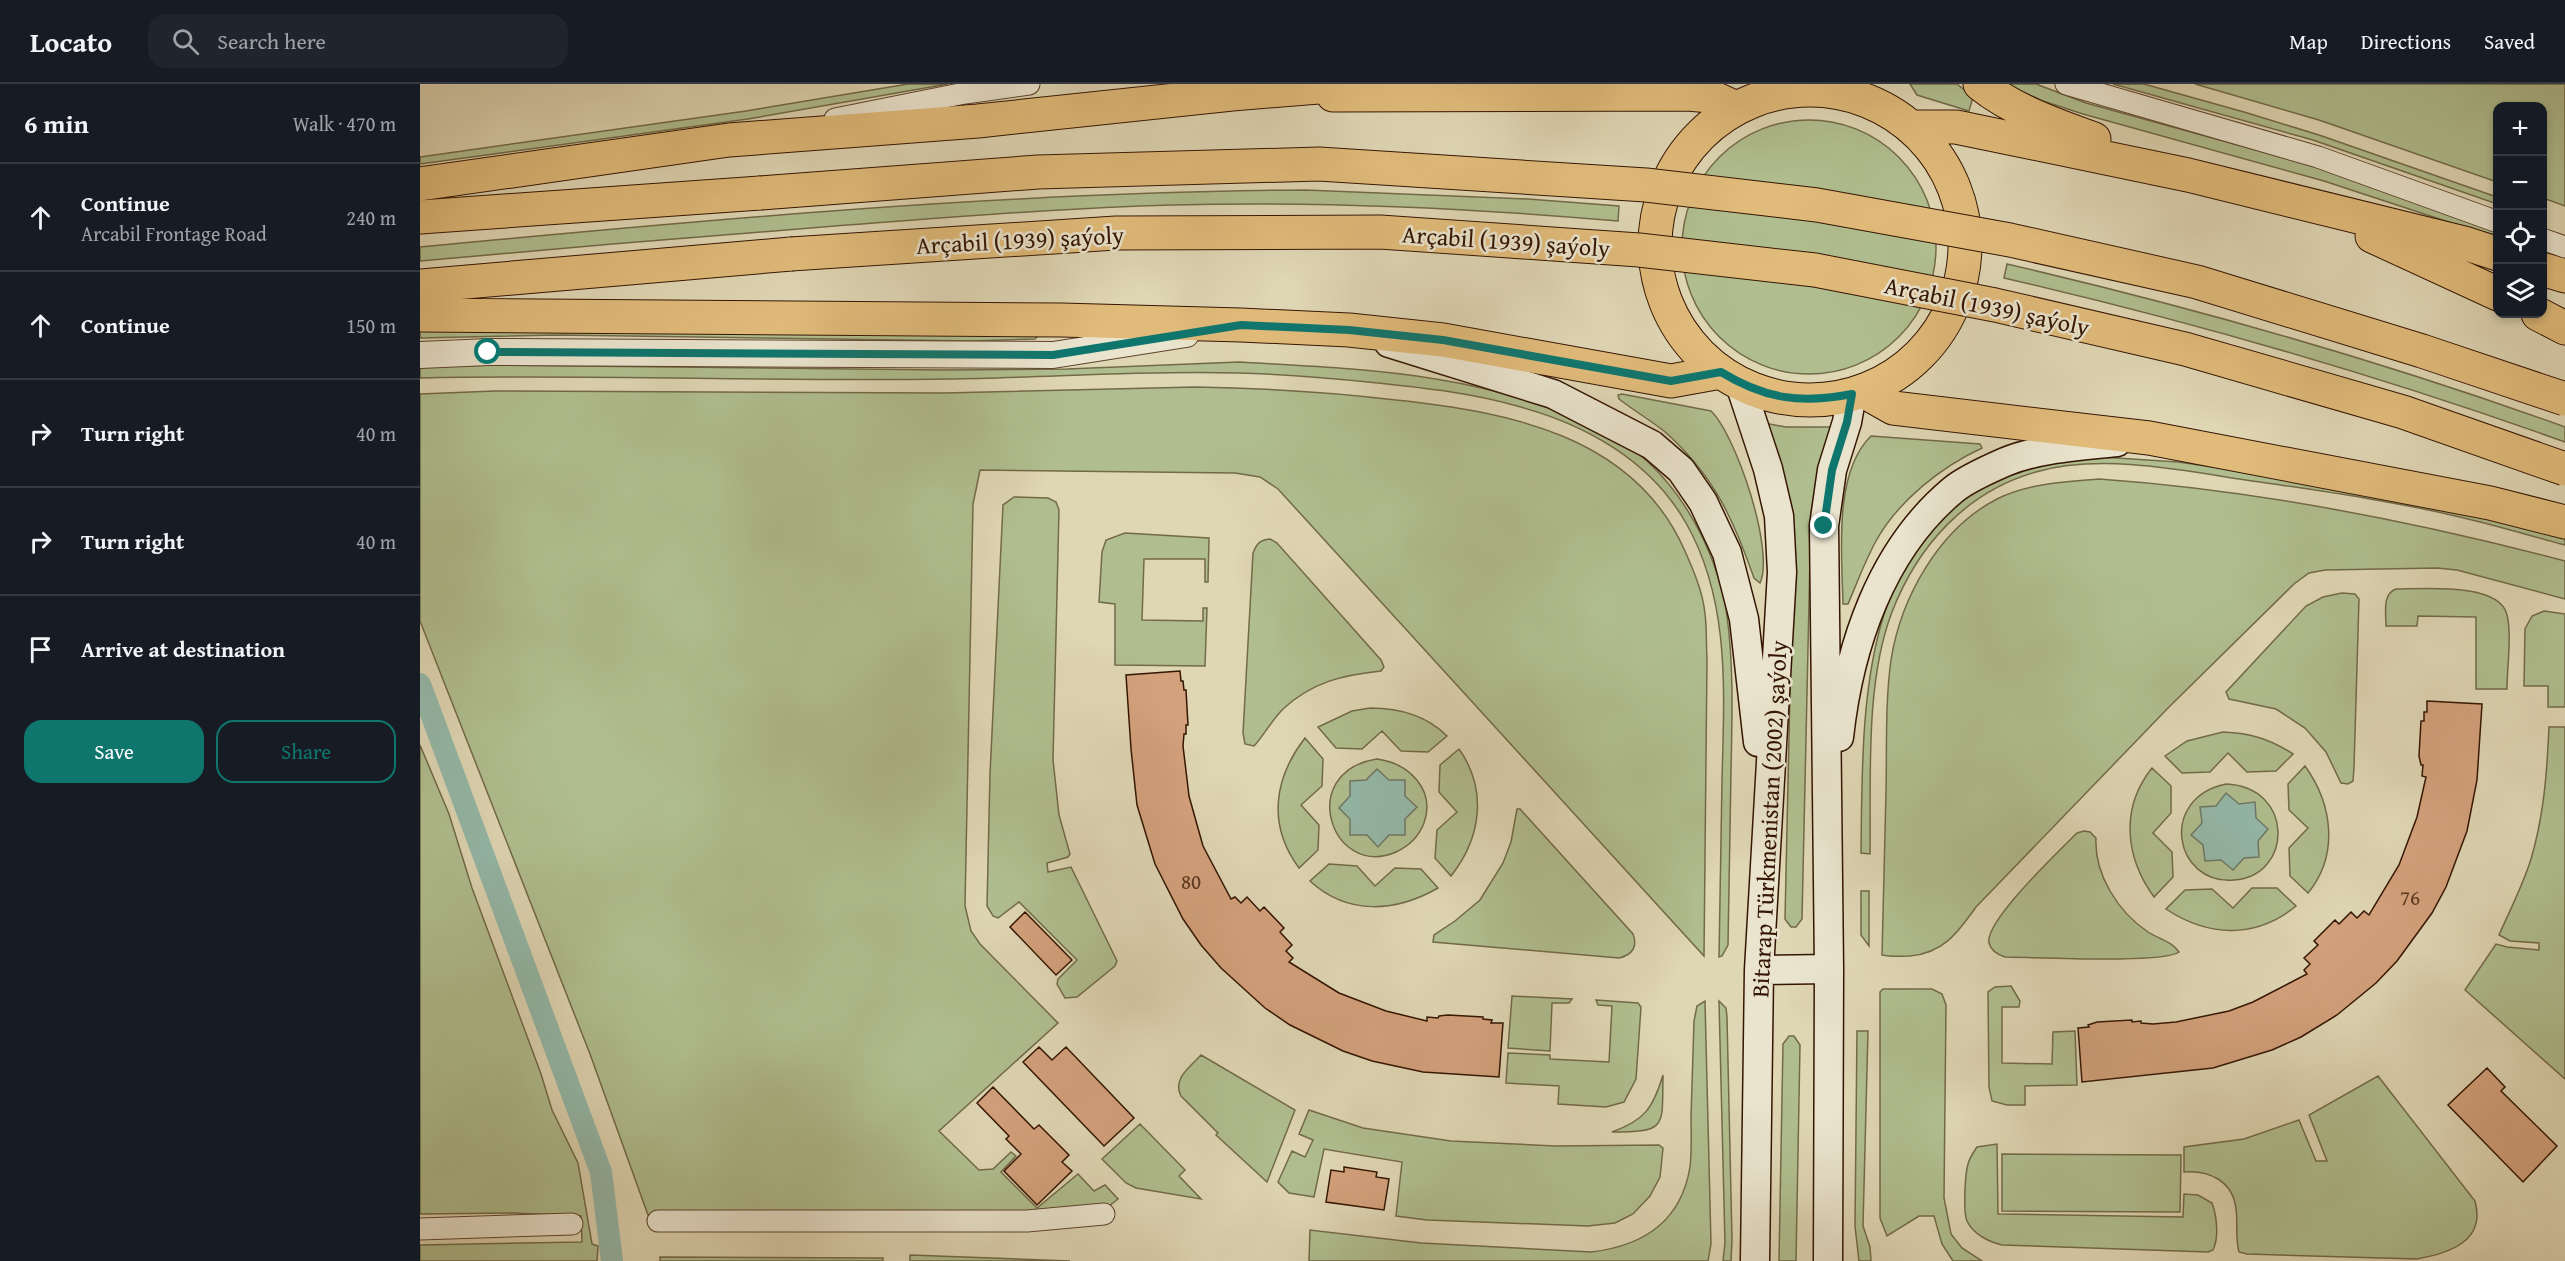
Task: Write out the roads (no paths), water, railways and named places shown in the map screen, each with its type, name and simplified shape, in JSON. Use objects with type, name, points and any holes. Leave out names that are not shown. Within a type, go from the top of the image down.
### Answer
[{"type":"main road","points":[[420,184],[729,140],[978,121],[1232,94],[1356,84]]},
{"type":"main road","points":[[1746,98],[1700,135],[1673,171],[1657,213],[1655,258],[1665,302],[1688,342],[1730,378],[1766,394],[1795,399],[1824,400],[1857,393],[1910,364],[1945,324],[1964,273],[1964,219],[1946,168],[1907,123],[1890,84]]},
{"type":"main road","points":[[1980,84],[1990,93],[2049,122],[2188,175]]},
{"type":"main road","points":[[1232,94],[1548,96],[1689,94],[1746,98],[1788,91],[1828,90],[1867,100],[1907,123],[1956,127],[2188,175],[2464,243],[2493,252]]},
{"type":"main road","points":[[420,217],[1038,172],[1319,164],[1646,185],[1817,205],[2010,240],[2198,282],[2422,351],[2565,399]]},
{"type":"main road","points":[[2288,199],[2493,292]]},
{"type":"main road","name":"Arçabil (1939) şaýoly","points":[[420,286],[791,254],[1116,233],[1380,232],[1639,250],[1815,270],[1995,305],[2185,349],[2403,412],[2565,469]]},
{"type":"main road","points":[[2547,271],[2565,276]]},
{"type":"main road","points":[[420,315],[1026,320],[1349,330],[1443,340],[1671,381],[1730,378]]},
{"type":"main road","points":[[2546,318],[2565,328]]},
{"type":"main road","points":[[1349,330],[1553,394],[1652,445],[1681,470],[1703,502],[1727,553],[1744,619],[1756,721],[1766,840]]},
{"type":"main road","name":"Bitarap Türkmenistan (2002) şaýoly","points":[[1730,378],[1768,469],[1779,516],[1782,561],[1759,970],[1751,1254]]},
{"type":"main road","points":[[1857,393],[1893,408],[2149,438],[2479,501],[2565,522]]},
{"type":"main road","name":"Bitarap Türkmenistan (2002) şaýoly","points":[[1830,1258],[1824,526],[1832,470],[1857,393]]},
{"type":"main road","points":[[1827,843],[1841,720],[1860,637],[1883,576],[1910,533],[1954,489],[2006,462],[2056,449],[2149,438]]},
{"type":"main road","points":[[1759,970],[1829,969]]},
{"type":"street","points":[[729,140],[965,93],[1029,84]]},
{"type":"street","points":[[2066,84],[2318,157],[2493,220]]},
{"type":"street","points":[[2547,240],[2565,247]]},
{"type":"street","points":[[420,354],[488,352],[1053,355],[1241,325]]},
{"type":"street","points":[[658,1221],[1027,1221],[1104,1214]]},
{"type":"street","points":[[420,1228],[572,1224]]},
{"type":"waterway","points":[[420,684],[601,1172],[612,1261]]}]
